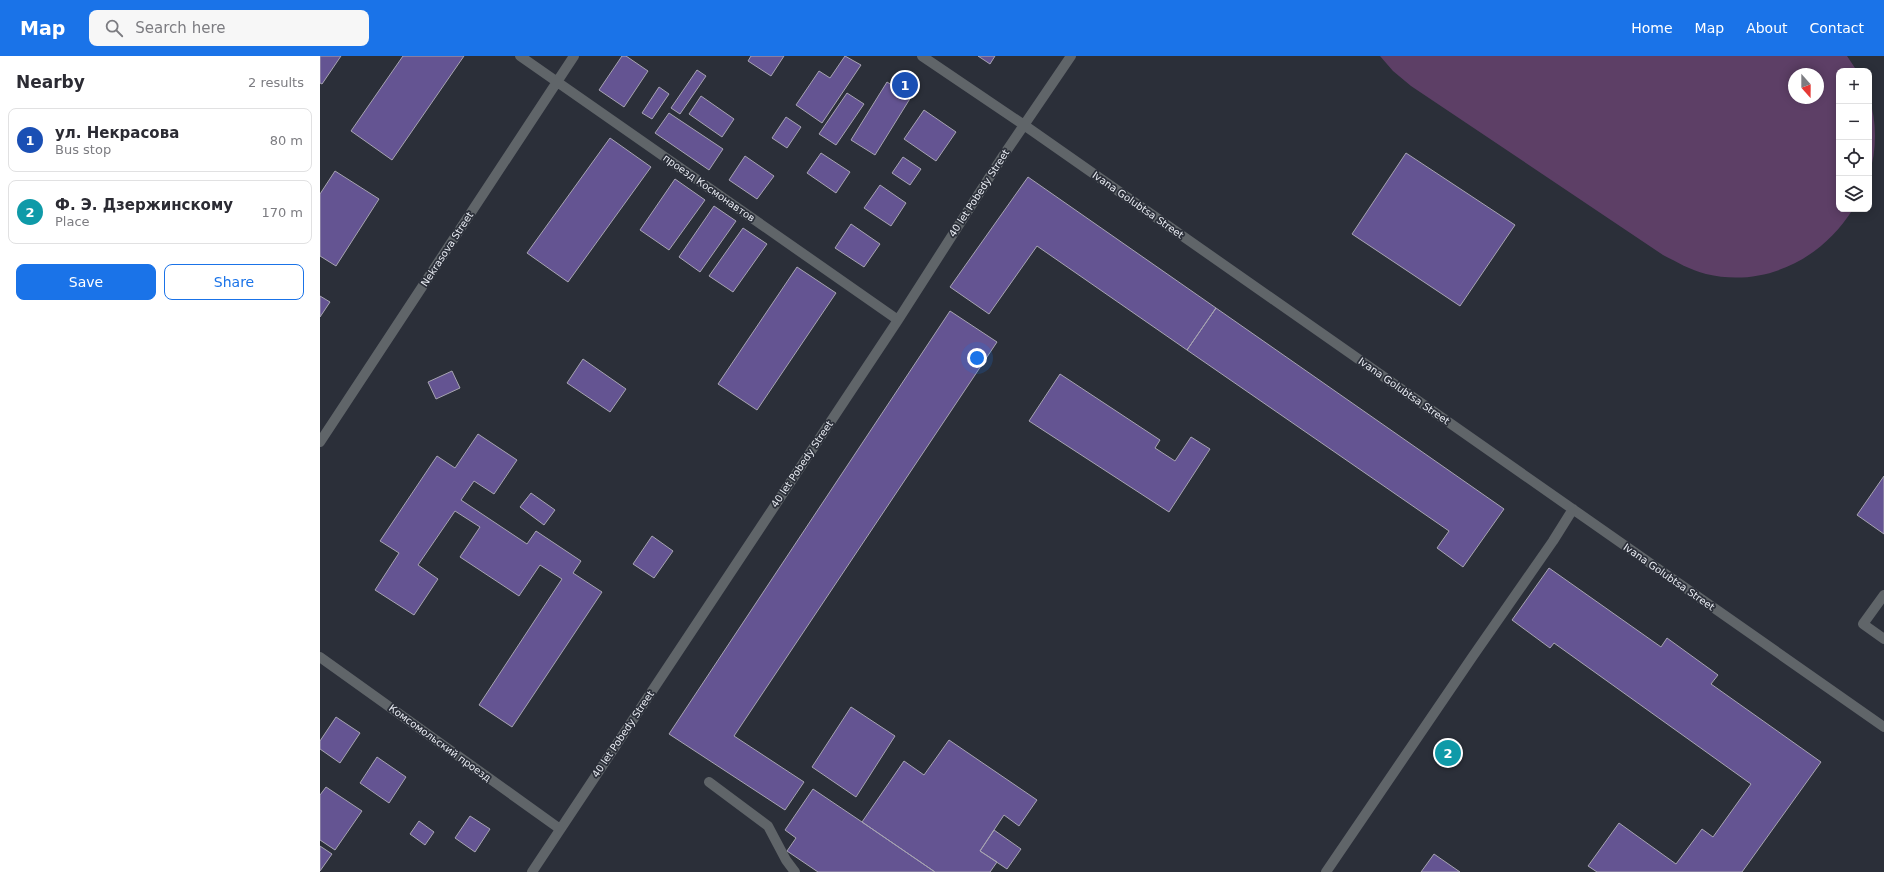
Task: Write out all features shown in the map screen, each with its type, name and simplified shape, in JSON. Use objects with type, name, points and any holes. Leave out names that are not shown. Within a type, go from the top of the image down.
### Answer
[{"type":"street","name":"проезд Космонавтов","points":[[520,56],[898,320]]},
{"type":"street","name":"Nekrasova Street","points":[[320,442],[574,56]]},
{"type":"street","name":"Ivana Golubtsa Street","points":[[922,56],[1024,125],[1884,727]]},
{"type":"street","name":"40 let Pobedy Street","points":[[532,872],[1071,56]]},
{"type":"street","points":[[1326,872],[1473,656],[1553,542],[1573,509]]},
{"type":"street","points":[[1884,595],[1863,624],[1884,639]]},
{"type":"street","name":"Комсомольский проезд","points":[[320,657],[560,829]]},
{"type":"street","points":[[709,782],[768,826],[786,860],[795,872]]},
{"type":"shaded area","points":[[1380,56],[1847,56],[1855,68],[1836,68],[1836,212],[1851,212],[1840,227],[1825,242],[1790,266],[1770,273],[1750,277],[1728,277],[1706,274],[1684,266],[1663,255],[1411,86],[1393,71]]},
{"type":"shaded area","points":[[1872,107],[1875,126],[1874,156],[1872,165]]},
{"type":"building","points":[[320,56],[341,56],[322,84],[320,83]]},
{"type":"building","points":[[403,56],[464,56],[392,160],[351,131]]},
{"type":"building","points":[[622,56],[626,56],[648,71],[624,107],[599,90]]},
{"type":"building","points":[[751,56],[784,56],[771,76],[748,61]]},
{"type":"building","points":[[845,56],[861,65],[822,123],[796,105],[819,71],[830,78]]},
{"type":"building","points":[[978,56],[995,56],[990,64]]},
{"type":"building","points":[[697,70],[706,76],[680,114],[671,108]]},
{"type":"building","points":[[887,82],[911,97],[875,155],[851,140]]},
{"type":"building","points":[[659,87],[669,94],[652,119],[642,113]]},
{"type":"building","points":[[847,93],[864,104],[836,145],[819,134]]},
{"type":"building","points":[[701,96],[734,119],[722,137],[689,114]]},
{"type":"building","points":[[924,110],[956,132],[936,161],[904,139]]},
{"type":"building","points":[[669,113],[723,149],[709,170],[655,133]]},
{"type":"building","points":[[786,117],[801,127],[787,148],[772,138]]},
{"type":"building","points":[[610,138],[651,167],[568,282],[527,253]]},
{"type":"building","points":[[821,153],[850,172],[836,193],[807,173]]},
{"type":"building","points":[[1406,153],[1515,225],[1460,306],[1352,234]]},
{"type":"building","points":[[745,156],[774,176],[757,199],[729,180]]},
{"type":"building","points":[[903,157],[921,169],[910,185],[892,173]]},
{"type":"building","points":[[335,171],[379,199],[336,266],[320,256],[320,194]]},
{"type":"building","points":[[1028,177],[1216,308],[1187,350],[1037,246],[989,314],[950,287]]},
{"type":"building","points":[[675,179],[705,200],[669,250],[640,230]]},
{"type":"building","points":[[880,185],[906,203],[891,226],[864,208]]},
{"type":"building","points":[[714,206],[736,221],[700,272],[679,257]]},
{"type":"building","points":[[851,224],[880,244],[864,267],[835,248]]},
{"type":"building","points":[[743,228],[767,244],[733,292],[709,276]]},
{"type":"building","points":[[797,267],[836,293],[757,410],[718,384]]},
{"type":"building","points":[[320,296],[330,302],[320,317]]},
{"type":"building","points":[[1216,308],[1504,509],[1463,567],[1437,548],[1449,531],[1187,350]]},
{"type":"building","points":[[950,311],[997,342],[734,736],[804,782],[785,810],[669,734]]},
{"type":"building","points":[[583,359],[626,389],[610,412],[567,383]]},
{"type":"building","points":[[452,371],[460,388],[436,399],[428,382]]},
{"type":"building","points":[[1060,374],[1160,440],[1155,448],[1175,461],[1191,437],[1210,449],[1169,512],[1029,421]]},
{"type":"building","points":[[478,434],[517,460],[494,494],[474,481],[461,500],[527,544],[536,531],[581,561],[573,573],[602,592],[512,727],[479,705],[562,579],[540,565],[519,596],[460,557],[480,527],[455,511],[418,565],[438,579],[414,615],[375,590],[399,553],[380,541],[437,456],[455,468]]},
{"type":"building","points":[[1884,476],[1884,534],[1857,515]]},
{"type":"building","points":[[531,493],[555,510],[544,525],[520,507]]},
{"type":"building","points":[[652,536],[673,551],[654,578],[633,564]]},
{"type":"building","points":[[1549,568],[1661,647],[1667,638],[1718,675],[1711,684],[1821,762],[1742,872],[1597,872],[1588,866],[1619,823],[1676,864],[1702,829],[1713,837],[1751,784],[1554,643],[1550,648],[1512,620]]},
{"type":"building","points":[[851,707],[895,736],[856,797],[812,767]]},
{"type":"building","points":[[336,717],[360,733],[340,763],[320,749],[320,741]]},
{"type":"building","points":[[949,740],[1037,800],[1019,826],[1004,815],[980,851],[997,862],[990,872],[935,872],[862,822],[904,761],[924,775]]},
{"type":"building","points":[[377,757],[406,777],[389,803],[360,783]]},
{"type":"building","points":[[326,787],[362,811],[335,850],[320,840],[320,795]]},
{"type":"building","points":[[813,789],[935,872],[818,872],[787,851],[796,838],[785,830]]},
{"type":"building","points":[[470,816],[490,829],[475,852],[455,838]]},
{"type":"building","points":[[419,821],[434,832],[425,845],[410,834]]},
{"type":"building","points":[[994,830],[1021,849],[1007,869],[980,851]]},
{"type":"building","points":[[320,846],[332,854],[320,871]]},
{"type":"building","points":[[1434,854],[1460,872],[1421,872]]},
{"type":"place","name":"ул. Некрасова","points":[[905,85]]},
{"type":"place","name":"Ф. Э. Дзержинскому","points":[[1448,753]]}]
